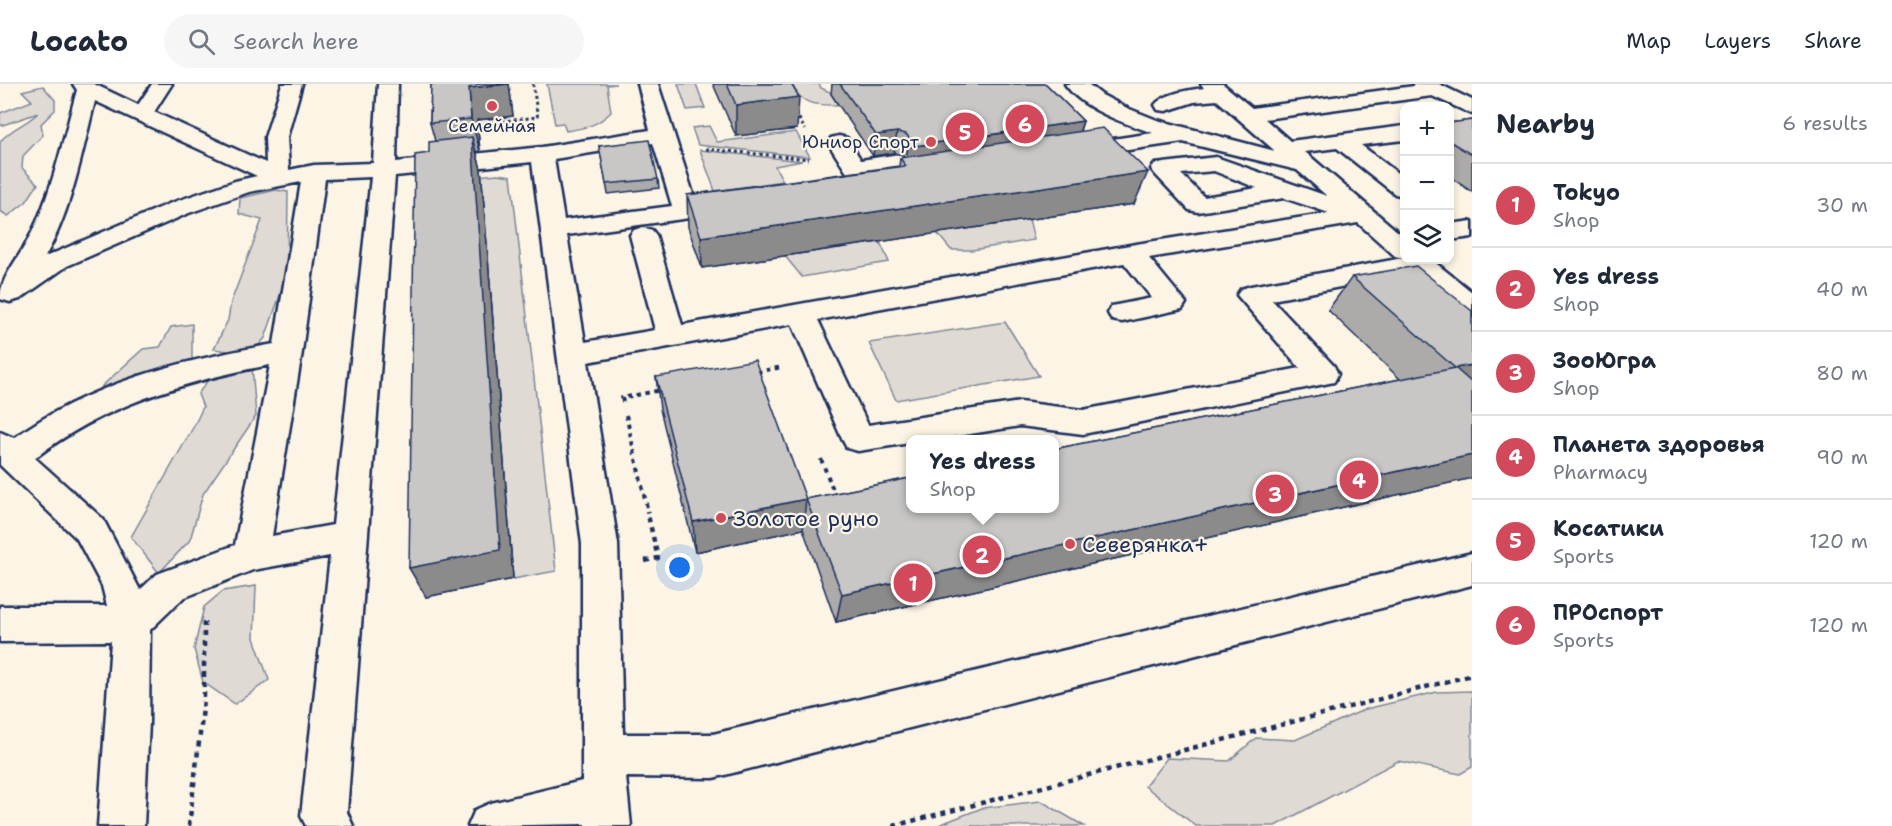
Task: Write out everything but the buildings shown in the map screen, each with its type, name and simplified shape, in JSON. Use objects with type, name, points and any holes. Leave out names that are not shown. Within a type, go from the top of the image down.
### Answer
[{"type":"street","points":[[142,114],[162,84]]},
{"type":"street","points":[[278,177],[276,137],[292,84]]},
{"type":"street","points":[[330,826],[324,816],[384,170],[388,84]]},
{"type":"street","points":[[648,84],[687,211]]},
{"type":"street","points":[[5,302],[42,239],[62,184],[89,86],[142,114],[278,177]]},
{"type":"street","points":[[1065,86],[1092,124]]},
{"type":"street","points":[[1065,86],[1148,124],[1307,166]]},
{"type":"street","points":[[1247,115],[1427,87],[1472,108]]},
{"type":"street","points":[[1166,105],[1216,88],[1400,245]]},
{"type":"street","points":[[1148,124],[1092,124],[1051,147],[1185,135]]},
{"type":"street","points":[[1286,148],[1400,134]]},
{"type":"street","points":[[5,302],[58,260],[111,236],[222,193],[278,177],[314,172],[384,170],[664,140]]},
{"type":"street","points":[[1343,142],[1400,186]]},
{"type":"street","points":[[839,143],[855,168],[963,160],[848,187]]},
{"type":"street","points":[[542,154],[600,544],[605,792]]},
{"type":"street","points":[[250,555],[286,352],[314,172]]},
{"type":"street","points":[[1285,191],[1363,215]]},
{"type":"street","points":[[554,229],[760,200]]},
{"type":"street","points":[[571,355],[1130,253],[1363,215]]},
{"type":"street","points":[[644,235],[671,336]]},
{"type":"street","points":[[1122,313],[1173,303],[1130,253]]},
{"type":"street","points":[[801,313],[858,439],[1020,414],[1083,422],[1323,374],[1251,296],[1400,259]]},
{"type":"street","points":[[1422,264],[1472,307]]},
{"type":"street","points":[[1434,264],[1472,278]]},
{"type":"street","points":[[121,826],[128,723],[131,623],[120,584],[90,529],[6,451],[107,401],[162,380],[242,359],[286,352]]},
{"type":"street","points":[[0,624],[131,623],[170,586],[250,555],[349,537]]},
{"type":"street","points":[[490,826],[582,803],[605,792],[713,756],[1472,569]]},
{"type":"path","points":[[792,105],[808,136]]},
{"type":"path","points":[[472,125],[537,117]]},
{"type":"path","points":[[664,140],[760,154]]},
{"type":"path","points":[[750,373],[823,359]]},
{"type":"path","points":[[658,558],[622,398],[669,389]]},
{"type":"path","points":[[189,826],[204,700],[204,611]]},
{"type":"path","points":[[893,826],[1472,675]]},
{"type":"shaded area","points":[[547,84],[616,84],[607,85],[611,112],[590,126],[566,131],[563,123],[555,124]]},
{"type":"shaded area","points":[[678,84],[696,84],[705,108],[687,110]]},
{"type":"shaded area","points":[[792,84],[819,84],[821,88],[830,92],[838,105],[810,103],[800,97]]},
{"type":"shaded area","points":[[43,86],[55,100],[55,110],[41,124],[43,135],[23,156],[22,168],[38,184],[26,202],[8,216],[0,211],[0,142],[8,133],[38,113],[0,126],[0,113],[32,101],[22,91]]},
{"type":"shaded area","points":[[709,126],[717,142],[796,132],[810,157],[698,145],[692,128]]},
{"type":"shaded area","points":[[700,150],[802,161],[775,166],[783,181],[715,191]]},
{"type":"shaded area","points":[[498,174],[511,176],[556,571],[513,579],[482,180],[476,176]]},
{"type":"shaded area","points":[[276,190],[288,192],[287,275],[265,338],[251,354],[256,416],[203,494],[190,540],[159,573],[131,537],[203,407],[198,394],[213,373],[235,352],[214,349],[228,320],[231,302],[262,220],[239,214],[240,198]]},
{"type":"shaded area","points":[[1029,219],[1034,240],[972,250],[951,250],[937,233]]},
{"type":"shaded area","points":[[880,242],[889,262],[802,277],[785,256]]},
{"type":"shaded area","points":[[1005,322],[1039,376],[896,400],[869,343]]},
{"type":"shaded area","points":[[192,324],[192,362],[160,375],[138,374],[116,391],[102,386],[143,349],[160,347],[171,327]]},
{"type":"shaded area","points":[[256,586],[254,638],[269,680],[235,704],[203,682],[194,649],[204,607],[223,591]]},
{"type":"shaded area","points":[[1472,691],[1472,767],[1460,774],[1398,761],[1275,826],[1196,826],[1145,786],[1167,758],[1229,761],[1256,738],[1295,740],[1366,709],[1437,692]]},
{"type":"shaded area","points":[[1041,801],[1084,826],[936,826],[982,808]]},
{"type":"place","name":"Семейная","points":[[492,106]]},
{"type":"place","name":"ПРОспорт","points":[[1025,124]]},
{"type":"place","name":"Косатики","points":[[965,132]]},
{"type":"place","name":"Юниор Спорт","points":[[931,142]]},
{"type":"place","name":"Планета здоровья","points":[[1359,480]]},
{"type":"place","name":"ЗооЮгра","points":[[1275,494]]},
{"type":"place","name":"Золотое руно","points":[[721,518]]},
{"type":"place","name":"Северянка+","points":[[1070,544]]},
{"type":"place","name":"Yes dress","points":[[982,555]]},
{"type":"place","name":"Tokyo","points":[[913,583]]}]
